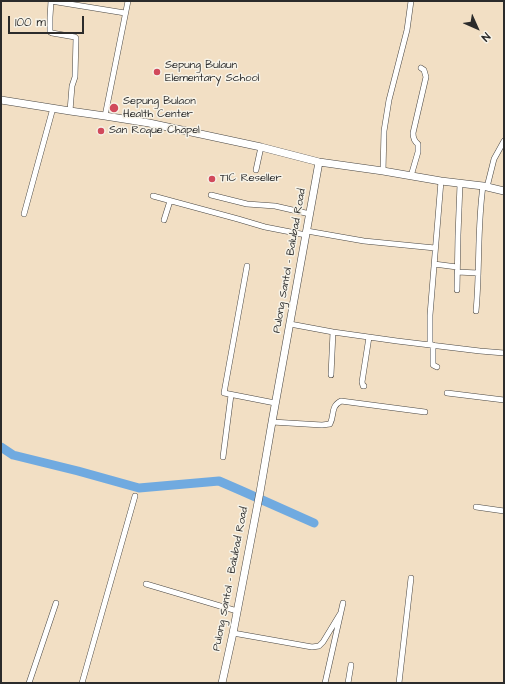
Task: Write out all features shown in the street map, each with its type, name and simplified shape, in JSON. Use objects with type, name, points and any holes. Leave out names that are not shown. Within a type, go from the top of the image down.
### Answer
[{"type":"street","points":[[70,112],[72,86],[75,78],[76,38],[50,32],[51,1],[125,13]]},
{"type":"street","points":[[105,116],[128,1]]},
{"type":"street","points":[[383,171],[384,131],[389,100],[407,30],[411,1]]},
{"type":"street","points":[[412,176],[418,152],[418,144],[415,142],[413,134],[426,77],[424,70],[421,68]]},
{"type":"street","points":[[1,100],[70,112],[149,123],[261,147],[319,162],[504,191]]},
{"type":"street","points":[[24,214],[53,108]]},
{"type":"street","points":[[476,311],[481,197],[494,159],[504,142]]},
{"type":"street","points":[[256,170],[261,147]]},
{"type":"street","name":"Pulong Santol - Balubad Road","points":[[222,683],[258,503],[319,162]]},
{"type":"street","points":[[437,367],[432,364],[430,315],[441,181]]},
{"type":"street","points":[[457,290],[460,184]]},
{"type":"street","points":[[210,195],[247,204],[275,206],[310,214]]},
{"type":"street","points":[[153,196],[264,227],[364,241],[435,248]]},
{"type":"street","points":[[164,220],[170,201]]},
{"type":"street","points":[[434,264],[457,270],[478,273]]},
{"type":"street","points":[[247,266],[224,393],[275,403]]},
{"type":"street","points":[[290,324],[369,337],[504,353]]},
{"type":"street","points":[[331,375],[333,332]]},
{"type":"street","points":[[364,386],[362,382],[369,337]]},
{"type":"street","points":[[447,393],[504,400]]},
{"type":"street","points":[[223,457],[231,395]]},
{"type":"street","points":[[272,422],[322,425],[330,424],[333,419],[334,407],[341,401],[425,412]]},
{"type":"street","points":[[82,683],[135,496]]},
{"type":"street","points":[[476,507],[504,511]]},
{"type":"street","points":[[399,683],[411,578]]},
{"type":"street","points":[[146,584],[237,611]]},
{"type":"street","points":[[29,683],[56,603]]},
{"type":"street","points":[[325,683],[343,603]]},
{"type":"street","points":[[232,633],[312,647],[319,646],[340,614]]},
{"type":"street","points":[[348,683],[351,665]]},
{"type":"waterway","points":[[1,447],[13,455],[139,488],[219,481],[314,523]]},
{"type":"place","name":"Sepung Bulaun Elementary School","points":[[157,72]]},
{"type":"place","name":"Sepung Bulaon Health Center","points":[[114,108]]},
{"type":"place","name":"San Roque Chapel","points":[[101,131]]},
{"type":"place","name":"TIC Reseller","points":[[212,179]]}]
